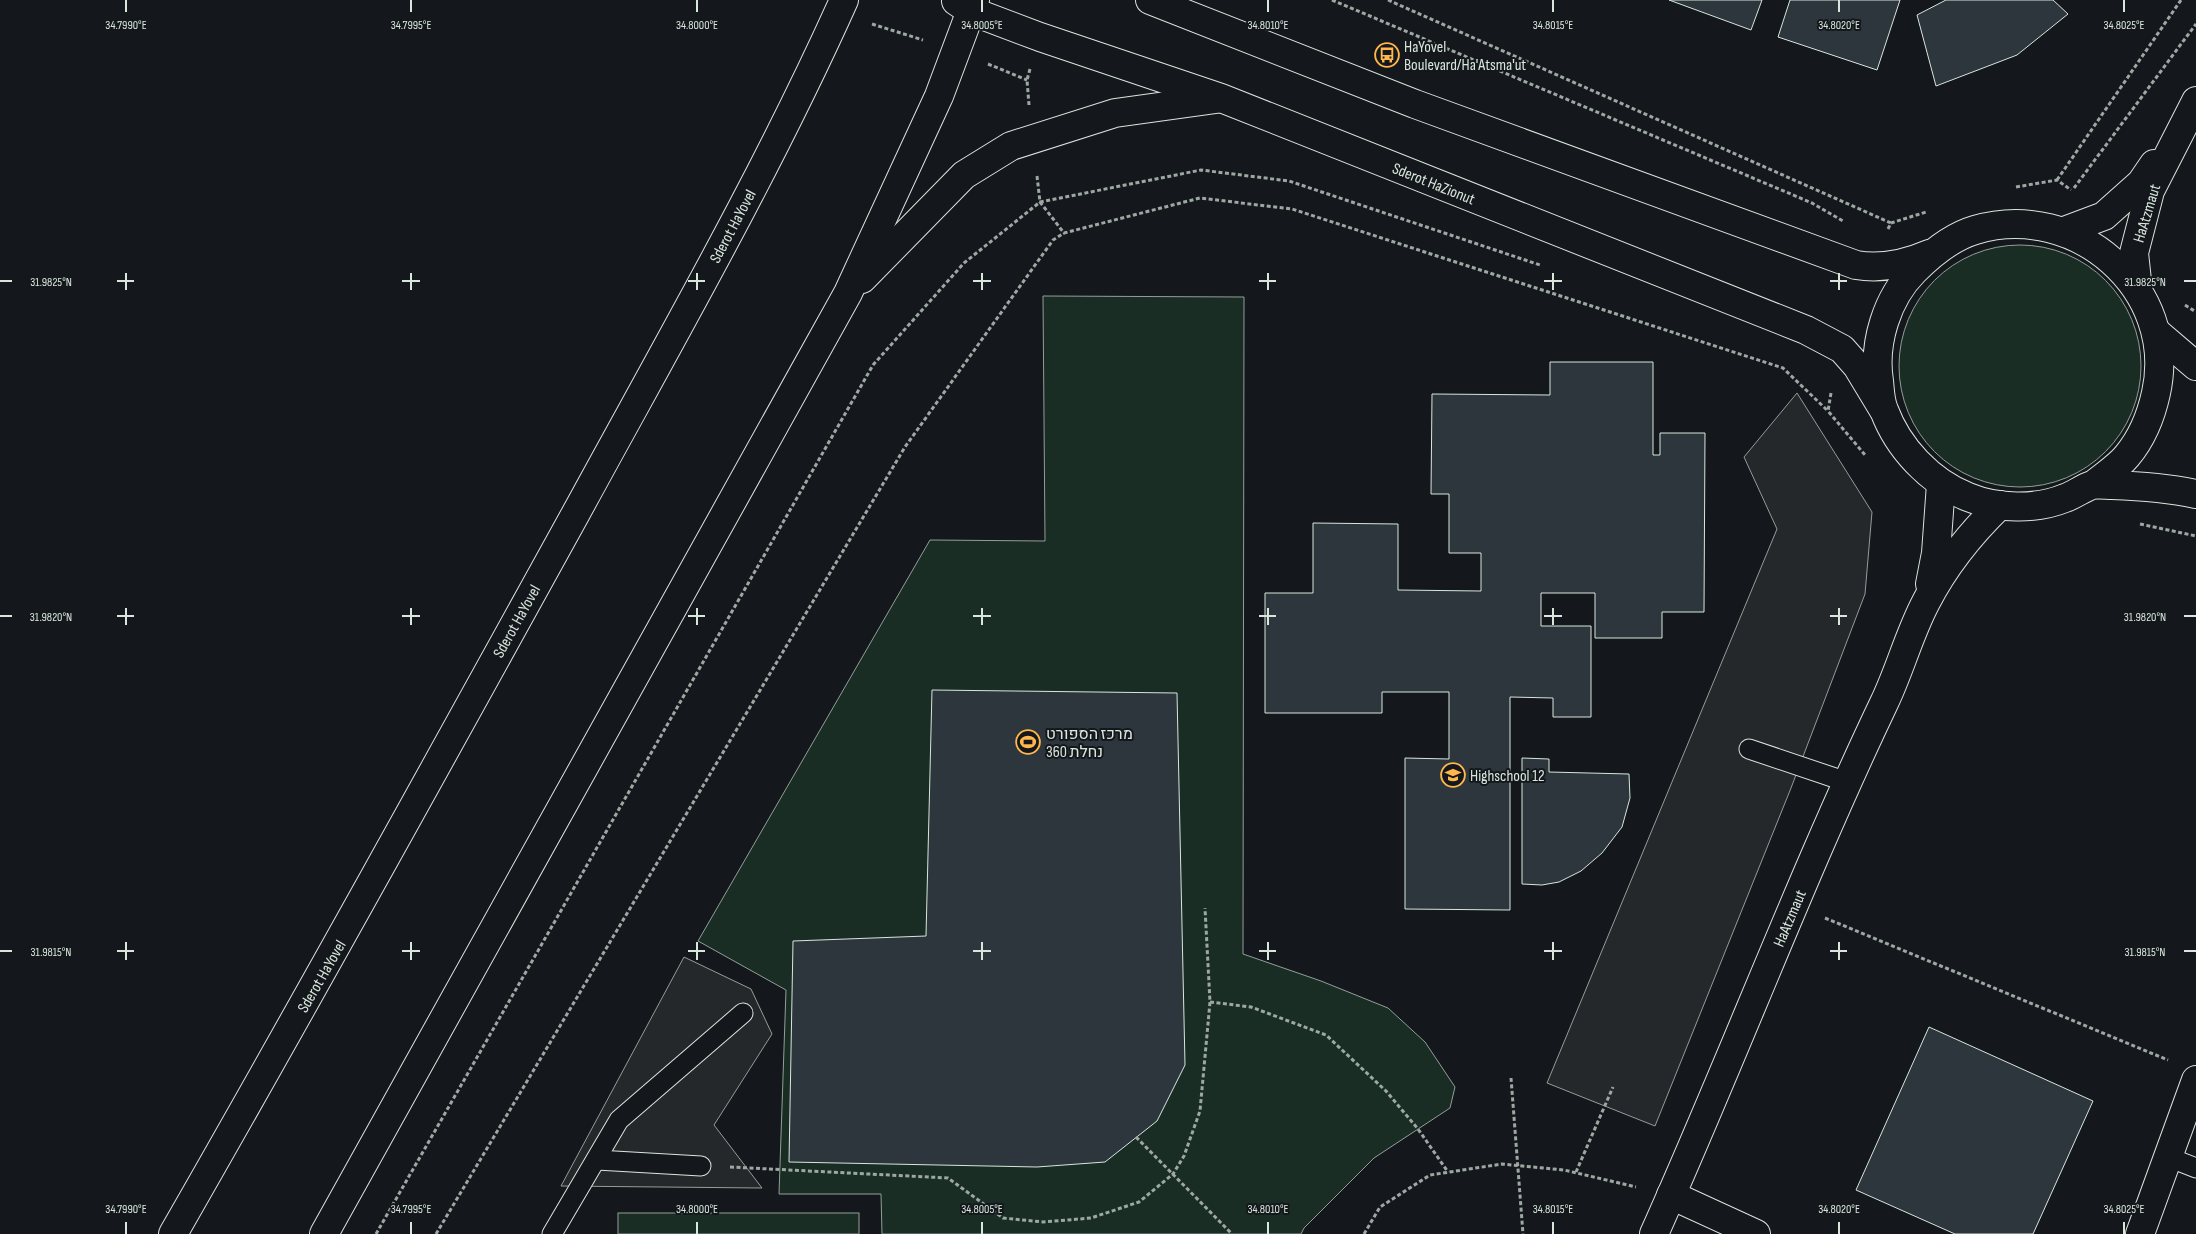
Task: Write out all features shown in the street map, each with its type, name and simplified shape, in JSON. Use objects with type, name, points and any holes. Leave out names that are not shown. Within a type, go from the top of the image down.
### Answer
[{"type":"street","name":"Sderot HaYovel","points":[[173,1234],[345,933],[726,240],[811,73],[844,0]]},
{"type":"street","points":[[1156,1],[1424,107],[1856,265],[1875,268],[1914,260],[1974,230],[2019,224],[2064,231],[2106,254],[2138,290],[2156,332],[2160,375],[2150,419],[2127,456],[2093,485]]},
{"type":"street","points":[[324,1234],[848,293],[939,96],[967,4]]},
{"type":"street","name":"Sderot HaZionut","points":[[967,4],[1221,98],[1806,330],[1842,349],[1857,366],[1906,452],[1941,484],[1969,498],[2000,505],[2032,506],[2056,501],[2093,485]]},
{"type":"street","points":[[848,293],[964,175],[1011,146],[1115,113],[1221,98]]},
{"type":"street","name":"HaAtzmaut","points":[[2064,231],[2104,216],[2141,183],[2192,108]]},
{"type":"street","name":"HaAtzmaut","points":[[2138,290],[2134,253],[2150,191],[2192,108]]},
{"type":"street","points":[[1883,409],[1876,366],[1883,322],[1903,282],[1935,251]]},
{"type":"street","points":[[2156,332],[2196,366]]},
{"type":"street","name":"HaAtzmaut","points":[[1926,603],[1936,553],[1941,484]]},
{"type":"street","points":[[2093,485],[2145,486],[2196,494]]},
{"type":"street","name":"HaAtzmaut","points":[[1654,1234],[1847,782],[1891,689],[1926,603],[1947,566],[1974,530],[2000,505]]},
{"type":"street","points":[[2140,1234],[2196,1080]]},
{"type":"street","points":[[1671,1195],[1756,1234]]},
{"type":"lane","points":[[1749,749],[1847,782]]},
{"type":"lane","points":[[552,1234],[620,1120],[743,1013]]},
{"type":"lane","points":[[2168,1157],[2196,1168]]},
{"type":"lane","points":[[597,1160],[701,1166]]},
{"type":"path","points":[[1332,0],[1812,203],[1851,225]]},
{"type":"path","points":[[1388,0],[1891,223],[1928,212]]},
{"type":"path","points":[[2012,188],[2057,180],[2180,0]]},
{"type":"path","points":[[2072,191],[2196,24]]},
{"type":"path","points":[[1033,138],[1040,202],[1064,233]]},
{"type":"path","points":[[376,1234],[873,365],[964,262],[1040,202],[1201,170],[1289,182],[1544,266]]},
{"type":"path","points":[[2057,180],[2104,216]]},
{"type":"path","points":[[436,1234],[905,447],[1054,240],[1064,233],[1200,198],[1292,209],[1783,368],[1828,411],[1871,462]]},
{"type":"path","points":[[1875,268],[1891,223]]},
{"type":"path","points":[[2183,303],[2196,312]]},
{"type":"path","points":[[1828,411],[1842,349]]},
{"type":"path","points":[[1794,906],[2169,1061]]},
{"type":"path","points":[[701,1166],[948,1178],[1003,1218],[1043,1222],[1091,1218],[1139,1202],[1173,1174],[1184,1156],[1200,1111],[1210,1002],[1205,908]]},
{"type":"path","points":[[1210,1002],[1251,1007],[1326,1035],[1386,1091],[1418,1130],[1448,1172]]},
{"type":"path","points":[[1512,1078],[1523,1234]]},
{"type":"path","points":[[1576,1172],[1612,1087]]},
{"type":"path","points":[[1136,1138],[1232,1234]]},
{"type":"path","points":[[1364,1234],[1380,1207],[1430,1175],[1502,1164],[1576,1172],[1671,1195]]},
{"type":"green space","points":[[2020,245],[2044,247],[2066,254],[2087,265],[2106,280],[2121,299],[2132,320],[2139,342],[2141,366],[2139,390],[2132,412],[2121,433],[2106,452],[2087,467],[2066,478],[2044,485],[2020,487],[1996,485],[1974,478],[1953,467],[1934,452],[1919,433],[1908,412],[1901,390],[1899,366],[1901,342],[1908,320],[1919,299],[1934,280],[1953,265],[1974,254],[1996,247]]},
{"type":"green space","name":"מרכז הספורט 360 נחלת","points":[[1043,296],[1244,297],[1243,954],[1321,981],[1388,1008],[1425,1042],[1455,1087],[1450,1108],[1374,1158],[1304,1228],[1301,1234],[882,1234],[881,1194],[779,1194],[786,990],[698,941],[930,540],[1045,541]]},
{"type":"green space","points":[[618,1213],[859,1213],[859,1234],[618,1234]]},
{"type":"shaded area","points":[[1797,393],[1872,512],[1865,594],[1791,788],[1655,1126],[1547,1083],[1777,529],[1744,457]]},
{"type":"shaded area","points":[[684,957],[751,989],[772,1034],[714,1125],[762,1188],[561,1186]]},
{"type":"building","points":[[1669,0],[1762,0],[1751,30]]},
{"type":"building","points":[[1790,0],[1900,0],[1877,70],[1778,37]]},
{"type":"building","points":[[1946,0],[2053,0],[2068,14],[2017,55],[1936,86],[1917,15]]},
{"type":"building","points":[[1550,362],[1653,362],[1653,455],[1660,455],[1660,433],[1705,433],[1704,612],[1662,612],[1662,638],[1595,638],[1595,593],[1541,593],[1541,626],[1591,626],[1591,717],[1553,717],[1553,698],[1510,697],[1510,910],[1405,909],[1405,758],[1449,759],[1449,692],[1382,692],[1382,713],[1265,713],[1265,593],[1313,593],[1313,523],[1398,524],[1398,590],[1481,591],[1481,553],[1449,553],[1449,494],[1431,494],[1432,394],[1550,395]]},
{"type":"building","points":[[932,690],[1177,693],[1185,1065],[1157,1121],[1105,1162],[1037,1167],[789,1162],[793,941],[926,936]]},
{"type":"building","points":[[1522,758],[1549,759],[1549,772],[1629,774],[1630,798],[1622,827],[1602,853],[1581,871],[1559,882],[1542,885],[1522,884]]},
{"type":"building","points":[[1929,1027],[2093,1101],[2033,1234],[1955,1234],[1856,1190]]},
{"type":"place","name":"HaYovel Boulevard/Ha'Atsma'ut","points":[[1387,55]]},
{"type":"place","name":"מרכז הספורט 360 נחלת","points":[[1028,742]]},
{"type":"place","name":"Highschool 12","points":[[1453,775]]}]
